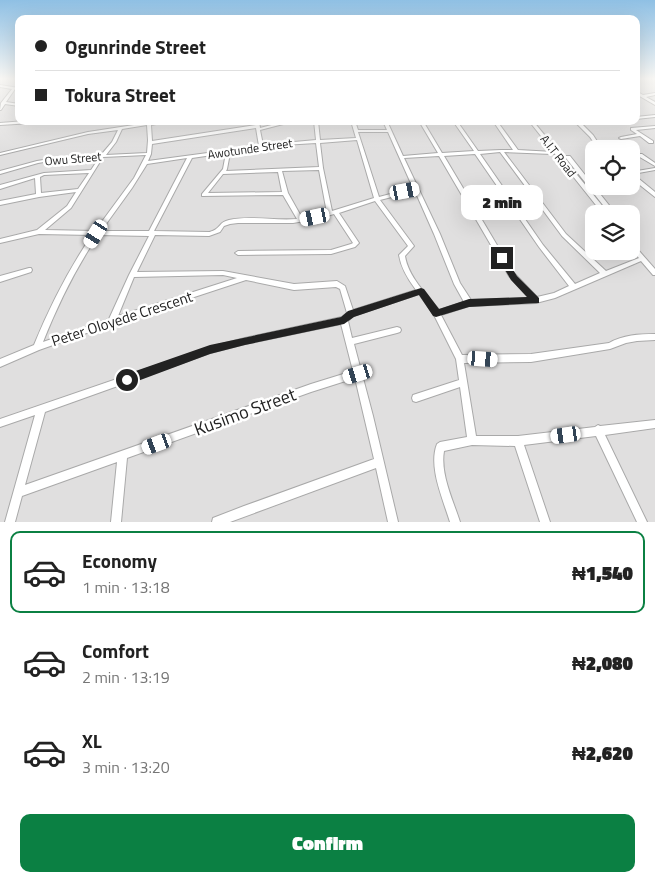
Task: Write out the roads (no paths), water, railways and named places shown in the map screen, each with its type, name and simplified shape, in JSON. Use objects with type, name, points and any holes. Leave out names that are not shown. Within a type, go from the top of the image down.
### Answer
[{"type":"street","points":[[0,109],[3,103],[15,105]]},
{"type":"street","points":[[640,118],[655,116]]},
{"type":"street","points":[[0,124],[15,123]]},
{"type":"street","points":[[0,154],[88,133],[139,125]]},
{"type":"street","points":[[37,347],[53,309],[96,234],[144,163],[152,143],[149,125]]},
{"type":"street","points":[[152,143],[258,125],[261,148]]},
{"type":"street","points":[[238,253],[331,252],[353,246],[356,243],[333,214],[321,168],[317,125]]},
{"type":"street","points":[[354,125],[357,140],[377,200],[412,246],[402,255],[403,262],[436,313],[460,359],[472,440]]},
{"type":"street","points":[[387,125],[457,284],[469,303]]},
{"type":"street","points":[[423,125],[511,274],[536,300]]},
{"type":"street","points":[[458,125],[525,223],[574,287]]},
{"type":"street","points":[[498,125],[516,151]]},
{"type":"street","name":"A.I.T Road","points":[[532,125],[594,205]]},
{"type":"street","name":"A.I.T Road","points":[[532,125],[598,205]]},
{"type":"street","points":[[580,125],[594,140]]},
{"type":"street","points":[[651,142],[632,129],[655,126]]},
{"type":"street","points":[[39,232],[69,207],[102,156],[114,142],[120,129]]},
{"type":"street","points":[[356,131],[390,131]]},
{"type":"street","points":[[621,138],[641,135]]},
{"type":"street","name":"Awotunde Street","points":[[144,163],[319,141],[357,140]]},
{"type":"street","points":[[402,157],[501,151],[552,153]]},
{"type":"street","points":[[501,151],[564,235],[605,274]]},
{"type":"street","points":[[228,152],[226,166],[204,195],[285,193]]},
{"type":"street","name":"Owu Street","points":[[0,173],[44,161],[148,154]]},
{"type":"street","points":[[640,155],[655,165]]},
{"type":"street","points":[[568,157],[585,178]]},
{"type":"street","points":[[112,320],[151,234],[190,158]]},
{"type":"street","points":[[566,165],[575,165]]},
{"type":"street","points":[[222,173],[321,168]]},
{"type":"street","points":[[640,172],[655,169]]},
{"type":"street","points":[[0,187],[37,176],[93,171]]},
{"type":"street","points":[[280,171],[285,193],[300,220]]},
{"type":"street","points":[[37,176],[38,195]]},
{"type":"street","points":[[576,179],[585,179]]},
{"type":"street","points":[[640,182],[655,195]]},
{"type":"street","points":[[0,241],[39,232],[96,234],[215,233],[224,224],[235,221],[300,220],[333,214],[377,200],[385,195],[416,189]]},
{"type":"street","points":[[0,203],[38,195],[80,190]]},
{"type":"street","points":[[598,195],[606,205]]},
{"type":"street","points":[[640,255],[655,273]]},
{"type":"street","points":[[436,313],[469,303],[536,300],[574,287],[638,260],[655,280]]},
{"type":"street","points":[[0,278],[30,270]]},
{"type":"street","points":[[132,275],[223,273],[299,287],[340,285],[350,342],[393,522]]},
{"type":"street","name":"Peter Oloyede Crescent","points":[[0,363],[37,347],[112,320],[244,278]]},
{"type":"street","points":[[0,423],[210,350],[245,340],[347,317],[421,291]]},
{"type":"street","points":[[350,342],[397,330]]},
{"type":"street","points":[[460,359],[531,358],[610,346],[628,338],[655,337]]},
{"type":"street","name":"Kusimo Street","points":[[19,492],[311,388],[358,374]]},
{"type":"street","points":[[416,398],[464,382]]},
{"type":"street","points":[[10,522],[41,408]]},
{"type":"street","points":[[455,522],[446,492],[438,452],[440,446],[472,440],[518,441],[655,424]]},
{"type":"street","points":[[598,430],[642,522]]},
{"type":"street","points":[[518,441],[545,522]]},
{"type":"street","points":[[116,522],[122,456]]},
{"type":"street","points":[[218,522],[244,510],[380,462]]}]
